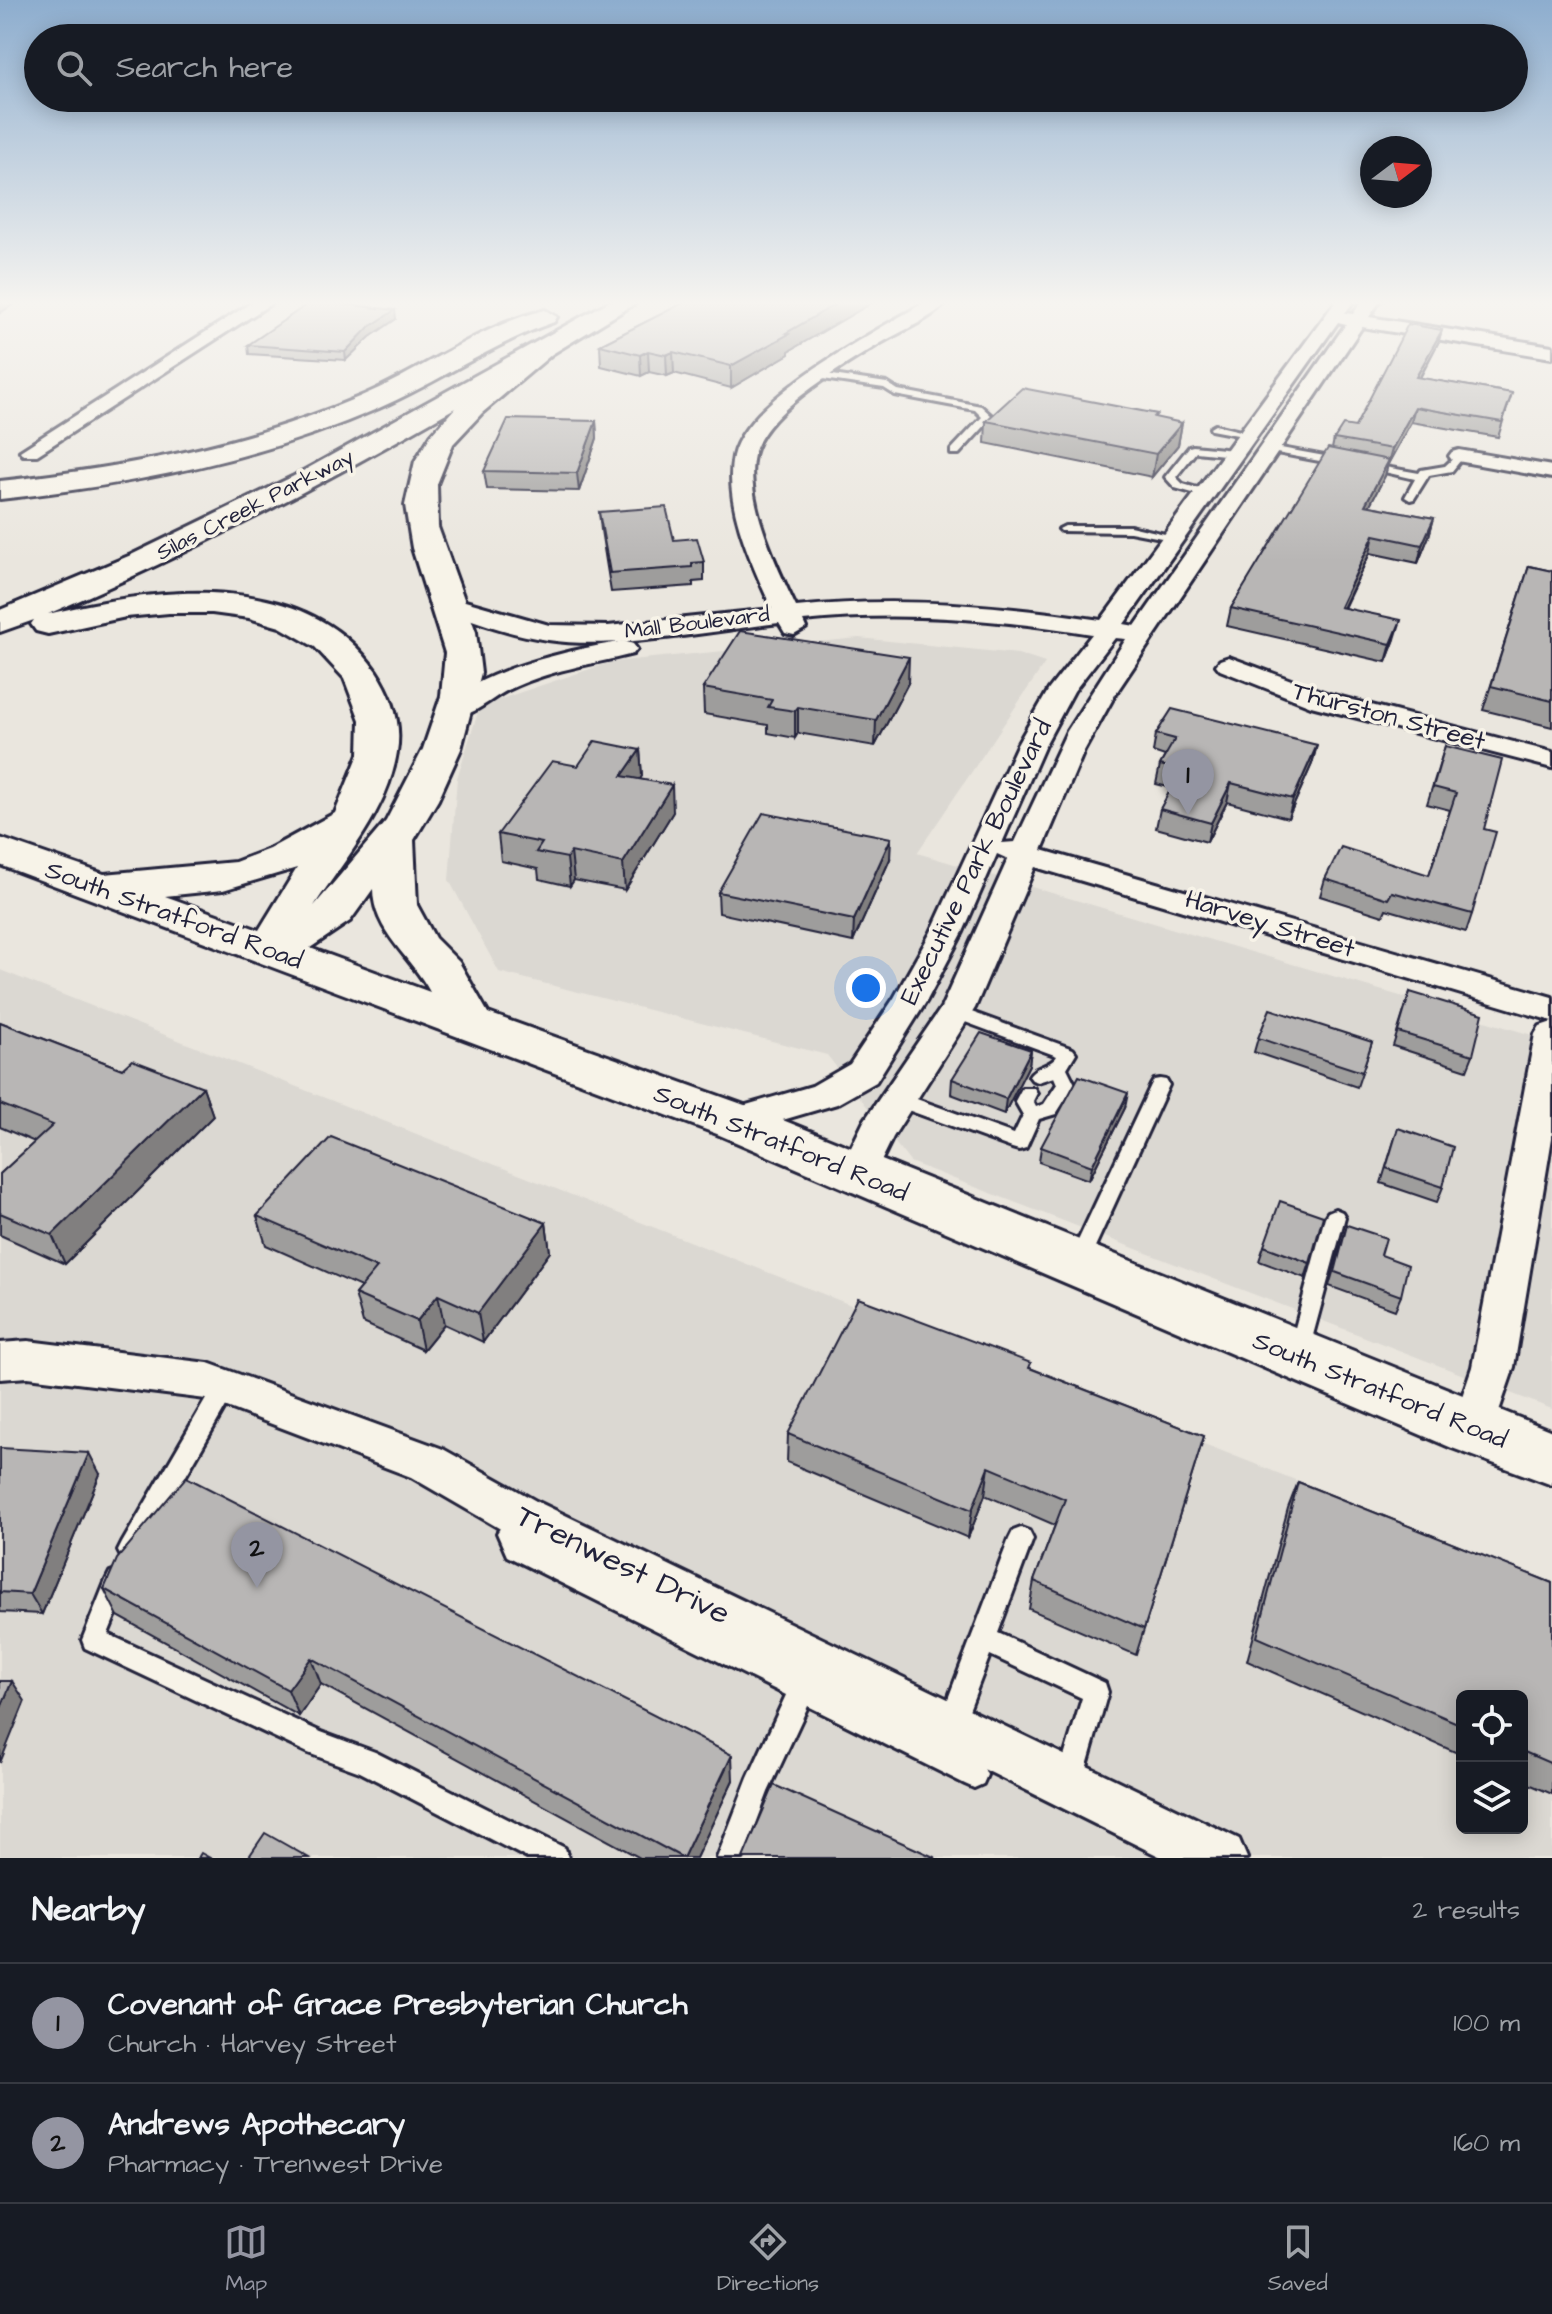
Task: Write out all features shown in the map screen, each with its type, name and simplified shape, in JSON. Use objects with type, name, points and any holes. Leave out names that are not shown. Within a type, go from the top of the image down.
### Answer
[{"type":"main road","points":[[0,490],[129,474],[282,435],[370,402],[397,388]]},
{"type":"main road","name":"Silas Creek Parkway","points":[[0,592],[135,535],[428,388]]},
{"type":"main road","name":"Silas Creek Parkway","points":[[0,622],[142,562],[302,483],[452,388]]},
{"type":"main road","points":[[272,950],[329,917],[376,855],[394,841],[421,798],[456,710],[464,655],[451,604],[424,526],[422,484],[429,464],[456,422],[494,388]]},
{"type":"main road","points":[[0,639],[101,612],[168,604],[211,604],[260,611],[307,628],[347,657],[365,681],[376,706],[379,752],[367,791],[349,820],[342,839],[291,908],[272,950]]},
{"type":"main road","points":[[92,884],[213,881],[239,875],[287,857],[349,820]]},
{"type":"main road","points":[[394,841],[395,905],[417,946],[443,973],[470,1022]]},
{"type":"main road","name":"South Stratford Road","points":[[0,851],[735,1121],[1473,1429],[1552,1458]]},
{"type":"street","points":[[30,451],[130,388]]},
{"type":"street","points":[[790,620],[744,490],[744,453],[760,423],[804,388]]},
{"type":"street","name":"Executive Park Boulevard","points":[[735,1121],[824,1095],[863,1073],[909,1002],[947,932],[987,845],[1000,808],[1062,689],[1103,637],[1203,493],[1250,445],[1293,388]]},
{"type":"street","name":"Executive Park Boulevard","points":[[857,1174],[879,1127],[900,1100],[955,1012],[992,941],[1069,752],[1099,695],[1138,644],[1233,501],[1250,445]]},
{"type":"street","points":[[1459,456],[1552,472]]},
{"type":"street","points":[[1203,493],[1233,501]]},
{"type":"street","points":[[1142,578],[1174,586]]},
{"type":"street","name":"Mall Boulevard","points":[[451,604],[487,618],[549,633],[608,634],[790,620],[869,625],[943,618],[1138,644]]},
{"type":"street","name":"Mall Boulevard","points":[[456,710],[490,687],[555,660],[790,620]]},
{"type":"street","name":"Thurston Street","points":[[1229,665],[1320,700],[1552,760]]},
{"type":"street","name":"Harvey Street","points":[[987,845],[1028,853],[1552,1009]]},
{"type":"street","points":[[1473,1429],[1493,1367],[1552,1034]]},
{"type":"street","name":"Trenwest Drive","points":[[0,1361],[28,1359],[157,1373],[225,1387],[427,1463],[809,1675],[950,1726],[1220,1858]]},
{"type":"lane","points":[[854,388],[895,392],[978,408],[986,413],[988,417],[955,452]]},
{"type":"lane","points":[[889,388],[895,392]]},
{"type":"lane","points":[[1202,447],[1213,432],[1250,445],[1422,477]]},
{"type":"lane","points":[[1203,493],[1173,483],[1170,477],[1193,449],[1250,445]]},
{"type":"lane","points":[[1410,497],[1425,472],[1448,469],[1459,456]]},
{"type":"lane","points":[[1065,529],[1103,527],[1172,537]]},
{"type":"lane","points":[[955,1012],[1067,1053],[1058,1068],[1038,1076]]},
{"type":"lane","points":[[900,1100],[1019,1143],[1032,1115],[1050,1109],[1066,1084],[1058,1068]]},
{"type":"lane","points":[[1076,1265],[1160,1085]]},
{"type":"lane","points":[[1028,1093],[1024,1101],[1032,1115]]},
{"type":"lane","points":[[1298,1356],[1335,1217]]},
{"type":"lane","points":[[225,1387],[135,1539],[94,1640],[317,1744],[366,1761],[555,1858]]},
{"type":"lane","points":[[950,1726],[1021,1539]]},
{"type":"lane","points":[[984,1639],[1096,1692],[1069,1784]]},
{"type":"lane","points":[[730,1858],[757,1787],[809,1675],[974,1775]]},
{"type":"shaded area","points":[[859,638],[1018,654],[1045,663],[917,853],[1552,1041],[1552,1409],[910,1162],[827,1055],[499,972],[449,880],[457,778],[480,706],[611,662]]},
{"type":"shaded area","points":[[0,970],[1552,1581],[1552,1858],[0,1858]]},
{"type":"building","points":[[1022,388],[1157,414],[1154,417],[1182,423],[1156,454],[986,421]]},
{"type":"building","points":[[1375,388],[1480,388],[1512,393],[1502,422],[1415,407],[1392,449],[1334,439],[1343,425],[1355,427]]},
{"type":"building","points":[[508,419],[596,421],[577,473],[484,471]]},
{"type":"building","points":[[1328,448],[1389,460],[1365,505],[1434,518],[1422,545],[1374,535],[1340,607],[1401,620],[1391,644],[1231,608]]},
{"type":"building","points":[[666,507],[674,540],[697,538],[704,562],[692,563],[692,567],[610,573],[599,512]]},
{"type":"building","points":[[1529,566],[1552,571],[1552,701],[1491,686]]},
{"type":"building","points":[[740,631],[909,657],[876,720],[798,707],[795,711],[768,707],[772,700],[703,688]]},
{"type":"building","points":[[1172,709],[1317,745],[1293,799],[1231,783],[1211,823],[1160,809],[1181,770],[1160,765],[1175,739],[1156,734]]},
{"type":"building","points":[[595,741],[640,750],[622,776],[672,785],[623,863],[571,852],[567,858],[536,852],[542,843],[498,834],[552,761],[578,766]]},
{"type":"building","points":[[1445,746],[1502,760],[1484,829],[1496,832],[1472,914],[1392,892],[1388,899],[1325,879],[1341,847],[1429,875],[1456,793],[1433,787]]},
{"type":"building","points":[[763,813],[891,838],[854,920],[718,892]]},
{"type":"building","points":[[1410,992],[1483,1014],[1473,1055],[1398,1032]]},
{"type":"building","points":[[1270,1009],[1372,1042],[1362,1072],[1258,1038]]},
{"type":"building","points":[[0,1022],[122,1069],[132,1060],[203,1087],[52,1235],[0,1213],[0,1174],[53,1125],[0,1104]]},
{"type":"building","points":[[981,1033],[1031,1050],[1006,1099],[952,1079]]},
{"type":"building","points":[[1079,1076],[1128,1093],[1092,1166],[1041,1147]]},
{"type":"building","points":[[1398,1128],[1453,1147],[1443,1187],[1386,1168]]},
{"type":"building","points":[[331,1137],[546,1223],[478,1313],[438,1295],[417,1321],[355,1294],[377,1268],[257,1216]]},
{"type":"building","points":[[1280,1201],[1323,1216],[1310,1263],[1264,1246]]},
{"type":"building","points":[[1347,1225],[1386,1238],[1381,1255],[1408,1265],[1401,1296],[1335,1272]]},
{"type":"building","points":[[858,1298],[1031,1363],[1029,1368],[1204,1436],[1144,1629],[1034,1581],[1065,1499],[989,1467],[972,1510],[788,1434]]},
{"type":"building","points":[[0,1448],[89,1453],[30,1594],[0,1592]]},
{"type":"building","points":[[186,1477],[732,1755],[683,1858],[311,1658],[288,1690],[104,1589],[117,1559]]},
{"type":"building","points":[[1298,1482],[1552,1583],[1552,1764],[1528,1754],[1528,1690],[1456,1690],[1456,1722],[1257,1637]]},
{"type":"building","points":[[0,1681],[12,1681],[0,1710]]},
{"type":"building","points":[[774,1785],[936,1858],[743,1858]]},
{"type":"building","points":[[265,1833],[309,1858],[248,1858]]},
{"type":"place","name":"Covenant of Grace Presbyterian Church","points":[[1188,815]]},
{"type":"place","name":"Andrews Apothecary","points":[[257,1588]]}]
